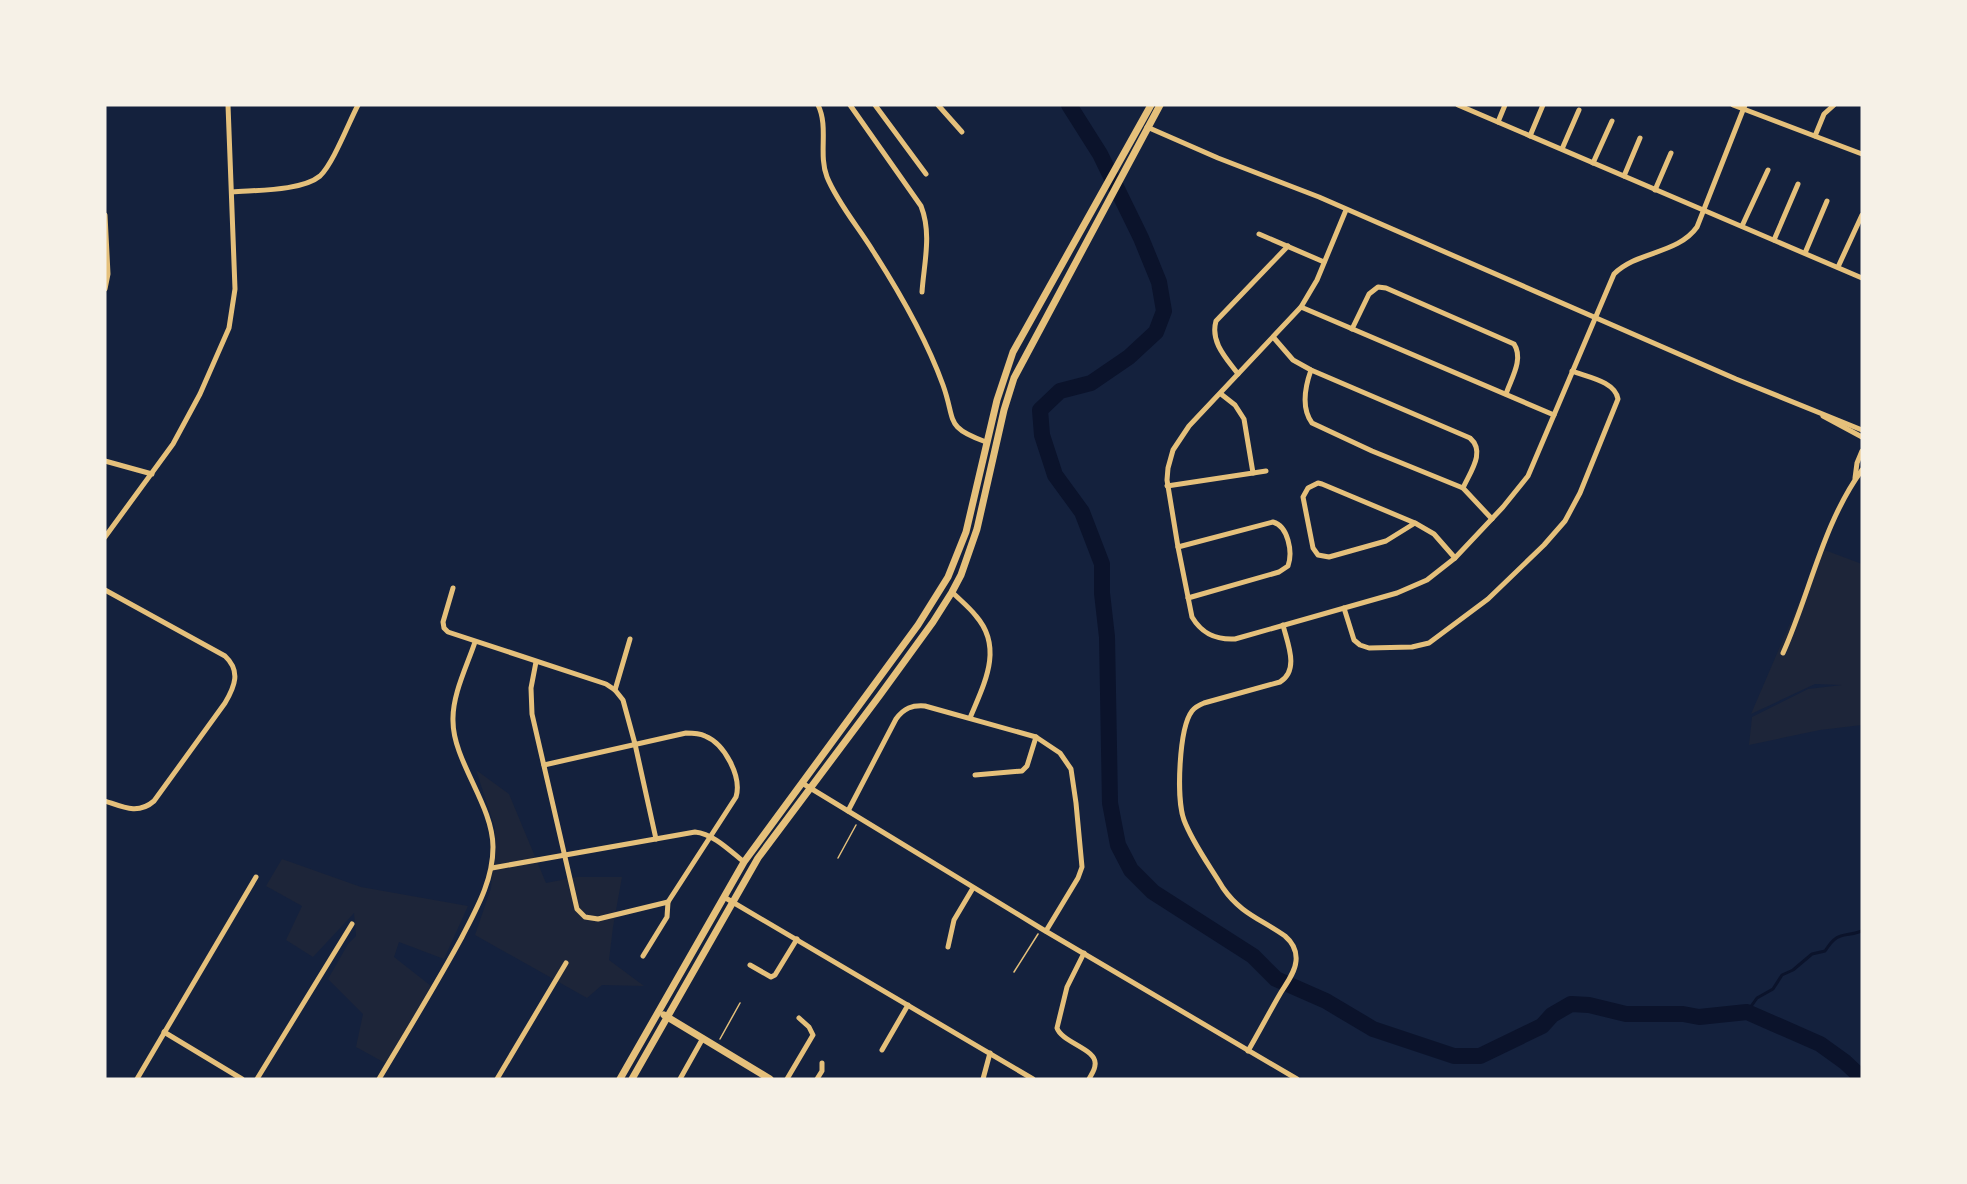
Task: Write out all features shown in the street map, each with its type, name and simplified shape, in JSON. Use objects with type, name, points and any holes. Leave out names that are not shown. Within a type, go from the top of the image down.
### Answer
[{"type":"street","points":[[105,537],[172,444],[200,394],[229,328],[236,289],[228,105]]},
{"type":"street","points":[[232,192],[302,185],[316,179],[326,169],[358,105]]},
{"type":"street","points":[[818,105],[822,118],[823,162],[830,183],[900,294],[943,386],[953,423],[967,435],[986,442]]},
{"type":"street","points":[[850,105],[921,206],[926,218],[928,230],[922,292]]},
{"type":"street","points":[[875,105],[926,174]]},
{"type":"street","points":[[938,105],[962,132]]},
{"type":"street","points":[[620,1079],[744,862],[918,625],[948,577],[966,532],[986,442],[1006,371],[1028,325],[1151,105]]},
{"type":"street","points":[[632,1079],[758,858],[909,656],[952,592],[961,575],[977,529],[990,465],[1011,388],[1022,360],[1160,105]]},
{"type":"street","points":[[1458,105],[1862,278]]},
{"type":"street","points":[[1498,122],[1505,105]]},
{"type":"street","points":[[1530,136],[1543,105]]},
{"type":"street","points":[[1733,105],[1744,107],[1862,154]]},
{"type":"street","points":[[1815,136],[1824,114],[1834,105]]},
{"type":"street","points":[[1346,210],[1312,290],[1301,307],[1190,426],[1178,442],[1170,460],[1167,486],[1188,598],[1195,623],[1202,631],[1217,638],[1235,639],[1413,587],[1427,580],[1455,558],[1528,476],[1611,278],[1618,270],[1686,239],[1696,227],[1744,107]]},
{"type":"street","points":[[1562,149],[1579,110]]},
{"type":"street","points":[[1593,163],[1612,121]]},
{"type":"street","points":[[1140,123],[1218,158],[1319,197],[1819,414],[1862,437]]},
{"type":"street","points":[[1624,176],[1640,138]]},
{"type":"street","points":[[1655,190],[1671,153]]},
{"type":"street","points":[[1742,226],[1768,170]]},
{"type":"street","points":[[1774,240],[1798,184]]},
{"type":"street","points":[[1805,253],[1827,201]]},
{"type":"street","points":[[105,214],[108,274],[105,289]]},
{"type":"street","points":[[1838,267],[1862,215]]},
{"type":"street","points":[[1259,234],[1324,262]]},
{"type":"street","points":[[1239,374],[1219,348],[1215,333],[1216,321],[1288,246]]},
{"type":"street","points":[[1352,329],[1370,292],[1378,287],[1386,288],[1514,345],[1518,357],[1506,394]]},
{"type":"street","points":[[1301,307],[1554,415]]},
{"type":"street","points":[[1028,325],[1038,331]]},
{"type":"street","points":[[1274,338],[1293,360],[1311,370],[1470,438],[1476,443],[1478,452],[1463,488]]},
{"type":"street","points":[[1311,370],[1305,390],[1307,413],[1312,423],[1372,451],[1463,488],[1492,519]]},
{"type":"street","points":[[1344,608],[1354,639],[1360,645],[1369,648],[1420,646],[1495,594],[1544,545],[1565,521],[1576,503],[1618,399],[1611,387],[1572,371]]},
{"type":"street","points":[[1221,394],[1235,405],[1244,419],[1253,473]]},
{"type":"street","points":[[1819,414],[1838,419],[1862,430]]},
{"type":"street","points":[[1783,653],[1799,617],[1826,538],[1854,478],[1862,452]]},
{"type":"street","points":[[105,461],[152,474]]},
{"type":"street","points":[[1854,478],[1862,470]]},
{"type":"street","points":[[1167,486],[1266,471]]},
{"type":"street","points":[[1415,523],[1386,542],[1324,557],[1318,555],[1313,548],[1303,497],[1308,488],[1317,483],[1415,523],[1434,534],[1455,558]]},
{"type":"street","points":[[1178,547],[1273,522],[1279,524],[1284,530],[1290,555],[1288,566],[1279,572],[1188,598]]},
{"type":"street","points":[[453,588],[443,622],[448,632],[597,681],[615,690],[623,700],[656,839]]},
{"type":"street","points":[[105,590],[225,656],[233,665],[236,676],[234,686],[225,703],[154,801],[136,810],[105,801]]},
{"type":"street","points":[[952,592],[977,617],[989,638],[991,647],[986,680],[970,718]]},
{"type":"street","points":[[1248,1051],[1291,976],[1296,962],[1295,952],[1290,942],[1242,911],[1230,899],[1184,820],[1179,796],[1179,774],[1184,738],[1191,713],[1204,704],[1286,678],[1291,665],[1284,625]]},
{"type":"street","points":[[615,690],[630,639]]},
{"type":"street","points":[[379,1079],[453,954],[485,891],[492,868],[491,828],[457,743],[453,720],[458,693],[475,642]]},
{"type":"street","points":[[536,662],[530,702],[574,903],[580,914],[598,919],[668,902]]},
{"type":"street","points":[[848,811],[896,718],[910,707],[926,706],[1036,737],[1060,753],[1071,769],[1074,778],[1082,862],[1078,878],[1044,930]]},
{"type":"street","points":[[544,765],[693,733],[704,735],[719,745],[726,755],[737,779],[736,797],[668,902],[667,917],[643,956]]},
{"type":"street","points":[[975,775],[1022,771],[1027,766],[1036,737]]},
{"type":"street","points":[[802,783],[973,888],[1297,1079]]},
{"type":"street","points":[[492,868],[695,832],[711,837],[744,862]]},
{"type":"street","points":[[137,1079],[256,877]]},
{"type":"street","points":[[948,947],[954,920],[973,888]]},
{"type":"street","points":[[724,897],[1033,1079]]},
{"type":"street","points":[[257,1079],[352,924]]},
{"type":"street","points":[[750,965],[771,977],[775,975],[797,939]]},
{"type":"street","points":[[1084,953],[1067,987],[1057,1028],[1062,1035],[1089,1053],[1095,1062],[1089,1079]]},
{"type":"street","points":[[497,1079],[566,963]]},
{"type":"street","points":[[882,1050],[908,1005]]},
{"type":"street","points":[[659,1013],[770,1079]]},
{"type":"street","points":[[787,1079],[813,1035],[809,1027],[799,1018]]},
{"type":"street","points":[[165,1032],[242,1079]]},
{"type":"street","points":[[680,1079],[703,1038]]},
{"type":"street","points":[[983,1079],[990,1053]]},
{"type":"street","points":[[817,1079],[822,1071],[822,1063]]},
{"type":"path","points":[[838,858],[860,819]]},
{"type":"path","points":[[1014,972],[1044,930]]},
{"type":"path","points":[[716,1046],[740,1003]]},
{"type":"shaded area","points":[[1822,549],[1862,564],[1862,725],[1820,730],[1749,745],[1752,717],[1808,689],[1842,685],[1815,684],[1751,714]]},
{"type":"shaded area","points":[[476,770],[509,794],[546,883],[577,877],[622,877],[609,960],[644,986],[602,985],[587,998],[475,935],[491,888],[495,828]]},
{"type":"shaded area","points":[[282,859],[361,887],[468,906],[444,959],[399,942],[394,957],[431,986],[387,1064],[356,1047],[363,1014],[328,979],[348,944],[356,936],[354,913],[313,957],[286,940],[302,906],[266,886]]},
{"type":"waterway","points":[[1069,105],[1100,154],[1141,238],[1159,282],[1164,311],[1156,332],[1129,357],[1091,383],[1060,391],[1040,410],[1042,435],[1055,475],[1082,512],[1102,564],[1102,593],[1107,637],[1110,803],[1118,845],[1131,870],[1153,892],[1253,956],[1276,979],[1326,1001],[1373,1029],[1454,1056],[1480,1056],[1542,1026],[1552,1015],[1571,1004],[1589,1005],[1626,1014],[1683,1014],[1699,1017],[1747,1012],[1820,1044],[1862,1078]]},
{"type":"waterway","points":[[1747,1012],[1757,998],[1773,989],[1782,975],[1793,970],[1812,954],[1825,951],[1838,937],[1862,931]]}]
